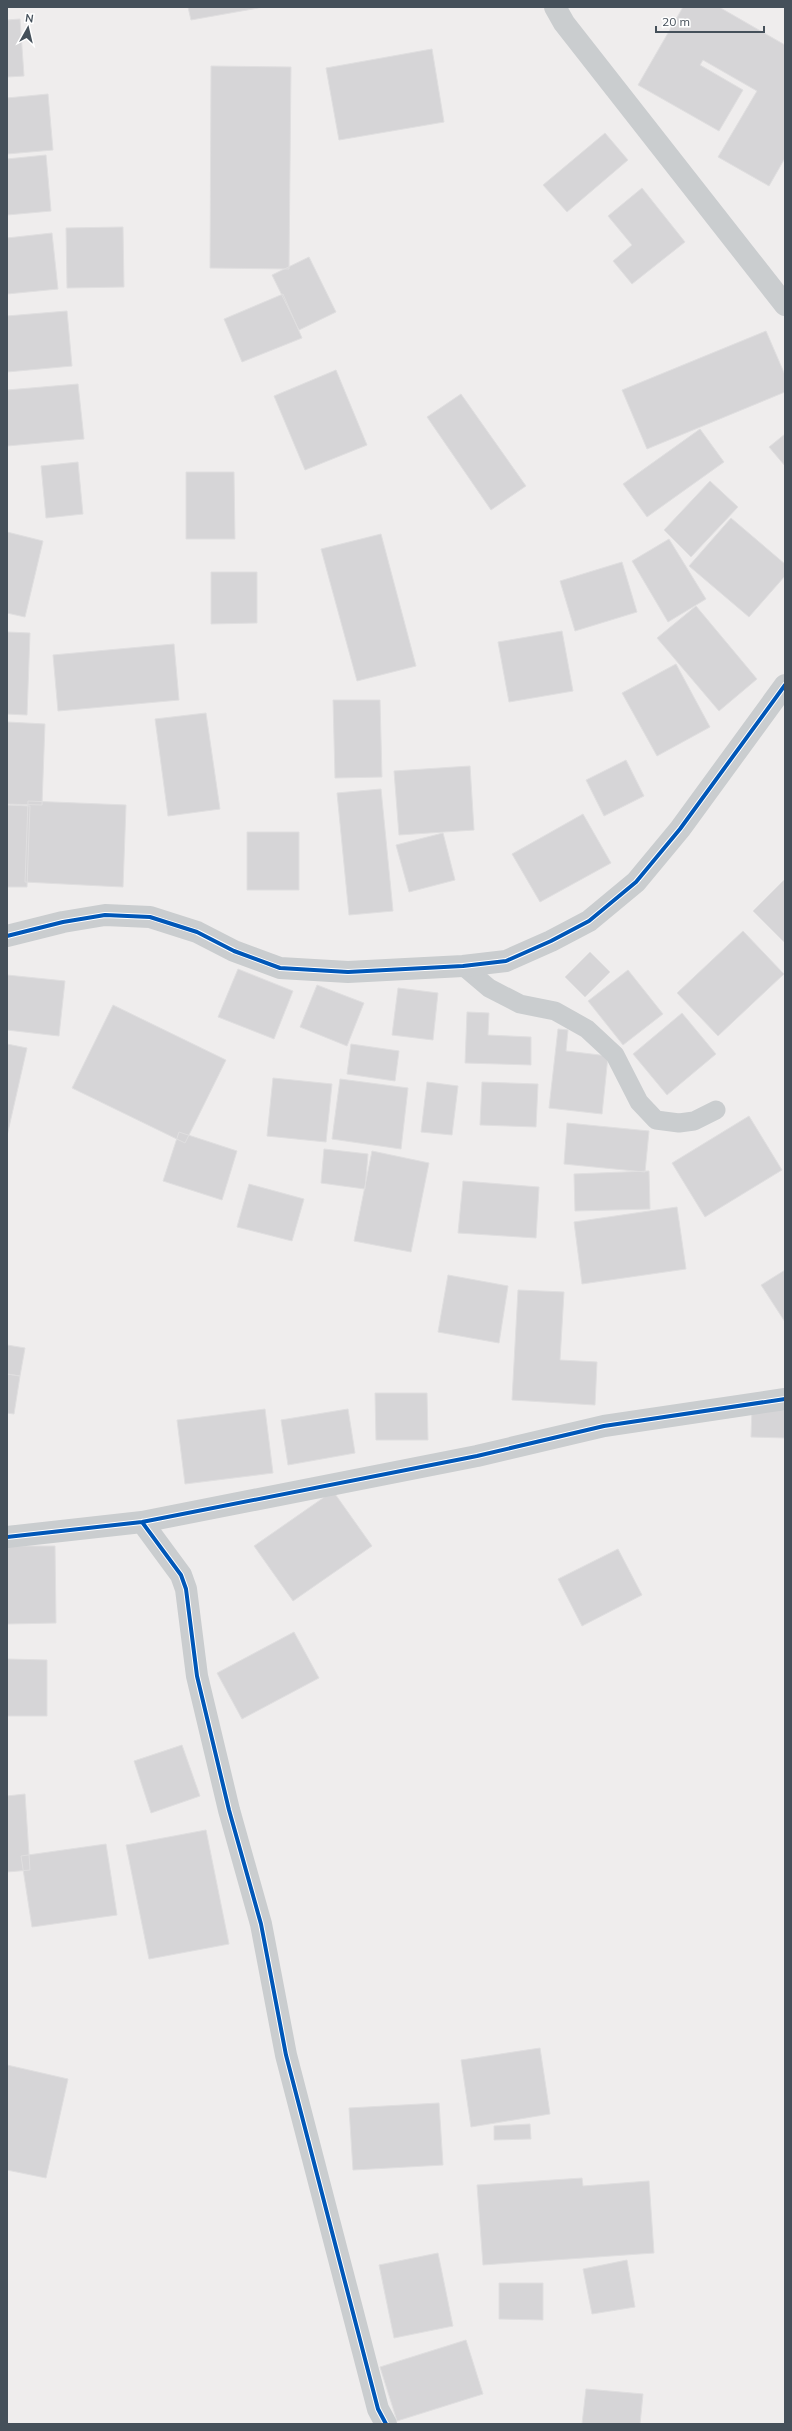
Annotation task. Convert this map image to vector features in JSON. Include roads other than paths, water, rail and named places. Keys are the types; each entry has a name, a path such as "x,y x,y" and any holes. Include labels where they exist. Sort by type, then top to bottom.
{"street":[{"path":"555,7 564,23 785,305"},
{"path":"7,936 63,922 105,915 150,917 198,932 234,951 280,968 348,972 462,966 506,961 551,941 589,921 636,882 680,829 785,685"},
{"path":"7,1537 142,1522 476,1456 604,1426 785,1399"},
{"path":"142,1522 181,1575 186,1589 197,1676 229,1810 261,1924 286,2055 378,2409 386,2424"}],"lane":[{"path":"462,966 489,988 520,1004 555,1011 587,1029 615,1055 639,1102 656,1120 679,1123 694,1121 716,1110"}]}
